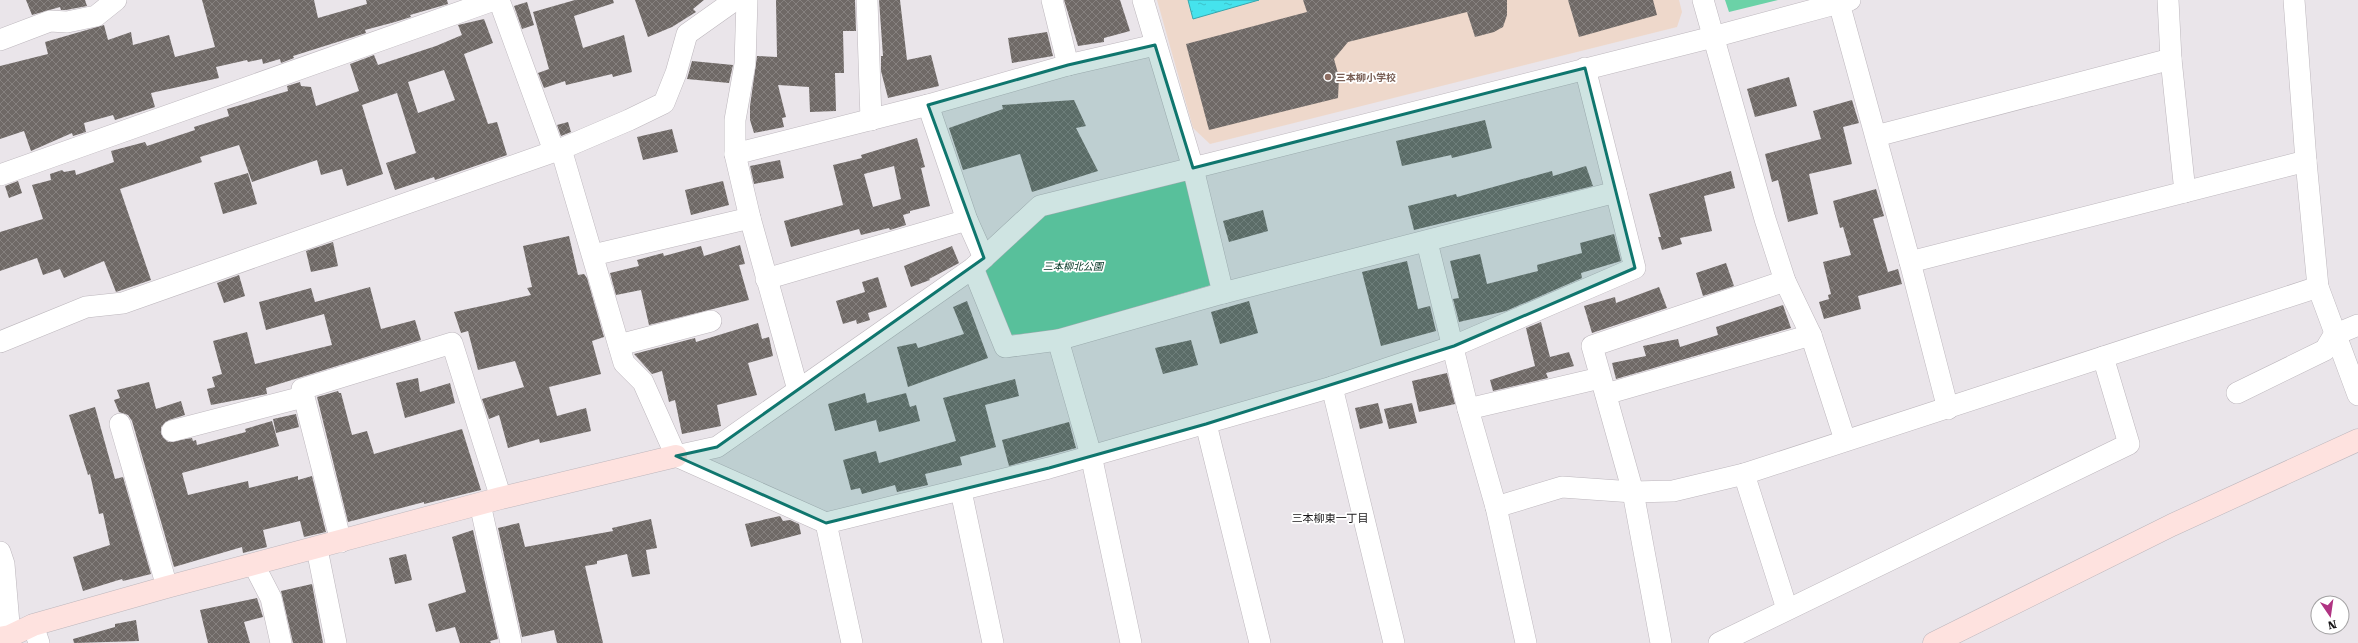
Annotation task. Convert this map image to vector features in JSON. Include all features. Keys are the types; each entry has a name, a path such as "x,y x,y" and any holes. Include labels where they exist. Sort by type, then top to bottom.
{"street":[{"path":"0,40 50,21 67,22 96,16 116,0"},
{"path":"0,175 494,0"},
{"path":"499,0 558,150 593,255 624,363 643,382 676,456 826,523 961,491 1206,424 1332,386 1454,346 1635,268 1585,68"},
{"path":"0,342 86,307 123,303 558,150 629,120 664,103 676,73 686,34 736,0"},
{"path":"747,0 744,64 735,120 735,154 766,279 798,390"},
{"path":"867,0 871,120"},
{"path":"1052,0 1068,65"},
{"path":"1143,0 1155,45 1193,168 1223,293"},
{"path":"1703,0 1764,219 1786,281 1812,335 1845,440"},
{"path":"2168,0 2171,59 2185,192"},
{"path":"2294,0 2306,162 2318,287 2334,335 2358,396"},
{"path":"0,552 4,564 5,637 36,634 167,587 317,549 501,498 717,447 978,263 1040,206 1713,37 1844,2 1876,136 1948,409"},
{"path":"735,154 928,105 1068,65 1155,45"},
{"path":"1876,136 2171,59"},
{"path":"928,105 967,220 978,263 1004,347 1058,340 1223,293 1427,242 1616,192"},
{"path":"1910,262 2306,162"},
{"path":"593,255 750,218"},
{"path":"766,279 967,220"},
{"path":"1427,242 1454,346 1468,409 1496,506 1526,643"},
{"path":"1661,643 1633,492 1592,346 1786,281"},
{"path":"1496,506 1562,487 1633,492 1673,491 1744,474 1845,440 1948,409 2318,287"},
{"path":"619,345 711,321"},
{"path":"2237,393 2325,350 2334,335 2358,325"},
{"path":"1468,409 1603,386 1812,335"},
{"path":"1058,340 1091,455 1131,643"},
{"path":"341,542 302,389 452,343 501,498"},
{"path":"1719,643 2129,444 2103,357"},
{"path":"1332,386 1394,643"},
{"path":"172,431 303,397"},
{"path":"120,424 167,587"},
{"path":"1206,424 1260,643"},
{"path":"1934,643 2172,525 2358,440"},
{"path":"1744,474 1787,609"},
{"path":"961,491 993,643"},
{"path":"480,504 511,643"},
{"path":"826,523 852,643"},
{"path":"317,549 336,643"},
{"path":"254,565 271,598 281,643"}],"highlighted area":[{"path":"1155,45 1193,168 1585,68 1635,268 1454,346 1206,424 1049,468 826,523 676,456 717,447 984,258 928,105 1068,65"}],"shaded area":[{"name":"三本柳小学校","path":"1157,0 1679,0 1682,12 1677,27 1210,144 1193,128"}],"green space":[{"path":"1725,0 1778,0 1729,12"},
{"name":"三本柳北公園","path":"1185,178 1211,285 1054,331 1010,335 982,273 1043,214"}],"water":[{"path":"1188,0 1259,0 1193,19"}],"building":[{"path":"26,0 85,0 87,6 66,10 61,10 60,7 32,15"},
{"path":"202,0 314,0 318,18 367,4 366,0 447,0 448,4 410,15 411,17 365,30 366,33 293,56 294,58 281,63 280,59 263,64 262,59 248,62 247,60 216,67 219,78 151,93 155,107 115,120 113,115 84,123 86,132 73,136 72,133 31,151 24,131 0,139 0,66 48,54 45,42 104,25 108,40 131,32 133,45 169,35 175,57 215,47"},
{"path":"575,0 613,0 614,3 574,16 583,48 624,35 632,72 613,77 612,74 566,85 565,81 544,88 538,73 549,69 533,12"},
{"path":"635,0 704,0 693,9 696,12 672,27 648,37"},
{"path":"776,0 855,0 856,31 843,31 844,73 835,73 836,111 810,112 809,87 778,85 786,117 782,118 784,127 754,133 750,120 750,106 757,56 777,57"},
{"path":"879,0 900,0 907,60 931,55 939,86 888,98 881,71 881,56 883,56"},
{"path":"1064,0 1120,0 1130,31 1104,38 1104,42 1078,46"},
{"path":"1303,0 1507,0 1507,15 1503,27 1494,32 1475,37 1467,12 1348,42 1334,59 1339,77 1338,98 1209,130 1186,44 1307,12"},
{"path":"1568,0 1653,0 1657,15 1579,37"},
{"path":"527,2 534,25 522,29 514,6"},
{"path":"484,19 493,43 464,54 488,124 497,122 507,155 435,180 434,177 395,190 386,163 416,153 397,93 362,105 383,174 347,186 342,169 321,175 317,160 252,182 239,145 200,157 202,162 120,189 151,280 116,292 104,261 64,278 60,269 43,275 37,258 0,271 0,232 43,219 32,185 51,180 50,174 62,170 64,172 75,170 76,175 114,162 111,151 145,142 147,146 195,130 194,127 229,116 227,109 288,91 287,86 300,82 301,86 311,87 316,106 359,91 350,64 374,55 378,65 436,46 462,35 458,25","holes":["444,70 455,100 418,113 408,82"]},
{"path":"1047,32 1053,56 1012,63 1008,38"},
{"path":"692,61 733,65 729,83 687,79"},
{"path":"1789,77 1797,106 1755,117 1747,89"},
{"path":"1074,100 1086,126 1076,128 1098,171 1032,192 1020,154 963,170 949,128 1003,109 1002,105"},
{"path":"1852,100 1859,123 1843,127 1852,164 1809,174 1818,214 1788,222 1778,180 1772,182 1765,154 1821,139 1813,111"},
{"path":"1485,120 1492,148 1452,158 1451,155 1402,166 1396,141"},
{"path":"568,122 571,132 561,136 557,125"},
{"path":"672,129 678,152 643,160 637,137"},
{"path":"917,138 925,167 921,168 930,206 910,211 910,213 903,215 906,225 890,230 889,228 861,235 859,229 791,247 784,221 843,205 833,165 862,158 861,155","holes":["894,166 901,199 873,207 864,174"]},
{"path":"780,160 784,178 754,184 750,166"},
{"path":"1586,166 1593,186 1414,230 1408,206 1456,194 1457,197 1552,171 1553,176"},
{"path":"1731,171 1735,188 1704,196 1712,231 1680,238 1682,244 1662,250 1658,237 1661,237 1649,194"},
{"path":"248,173 257,204 223,214 214,183"},
{"path":"18,181 22,193 9,198 5,186"},
{"path":"723,181 729,205 691,215 685,190"},
{"path":"1876,189 1884,216 1873,219 1888,272 1898,269 1902,284 1858,296 1861,309 1824,319 1819,302 1829,299 1828,295 1831,294 1823,262 1851,255 1843,227 1840,228 1833,201"},
{"path":"1263,210 1268,231 1229,242 1223,221"},
{"path":"1614,234 1621,261 1581,273 1582,278 1506,311 1459,322 1453,299 1459,298 1450,261 1480,254 1487,284 1538,271 1537,265 1582,253 1580,243"},
{"path":"569,236 578,275 584,274 587,278 604,337 592,341 601,374 549,387 557,416 586,408 591,431 540,443 539,439 508,448 499,415 489,419 482,399 524,387 515,361 478,370 468,331 461,333 454,312 531,295 527,288 532,287 523,246"},
{"path":"333,242 338,266 311,272 306,251"},
{"path":"740,245 745,264 739,265 749,300 649,325 641,290 616,295 610,273 639,266 637,260 663,253 664,256 701,246 704,256"},
{"path":"952,246 959,263 929,279 930,280 911,287 904,266"},
{"path":"1407,261 1418,309 1430,306 1436,331 1381,346 1362,272"},
{"path":"1726,263 1734,286 1703,296 1696,273"},
{"path":"239,275 245,296 224,303 217,283"},
{"path":"878,277 887,307 868,313 870,320 857,324 856,320 843,324 836,301 865,292 862,282"},
{"path":"370,287 381,329 415,320 421,340 266,388 267,394 211,405 207,389 215,387 212,377 222,374 213,341 247,332 255,364 332,345 324,314 266,330 259,302 311,288 315,302"},
{"path":"1659,287 1667,308 1592,333 1584,306 1615,297 1616,303"},
{"path":"967,301 988,358 908,387 897,347 916,343 918,348 964,334 953,307"},
{"path":"1249,301 1258,333 1220,344 1211,312"},
{"path":"1783,305 1791,328 1616,379 1612,363 1646,356 1643,346 1678,339 1680,347 1718,335 1716,327"},
{"path":"1541,322 1550,357 1569,352 1574,366 1546,373 1548,378 1493,391 1490,380 1535,366 1526,328"},
{"path":"758,323 762,339 769,337 773,356 748,363 757,395 717,405 721,426 682,434 675,400 669,402 662,371 652,374 634,354 695,338 696,342"},
{"path":"1191,340 1198,365 1163,374 1155,348"},
{"path":"1447,373 1455,404 1419,412 1412,381"},
{"path":"418,378 420,392 450,383 455,403 405,418 396,383"},
{"path":"1015,379 1019,396 985,405 996,447 960,457 962,465 925,474 928,485 897,492 895,485 862,494 860,488 851,490 843,460 876,451 879,463 956,441 943,398"},
{"path":"149,382 156,409 181,401 185,415 169,420 161,427 161,434 168,442 192,438 193,441 196,440 197,445 246,432 245,429 272,421 279,446 182,473 188,495 248,481 249,488 298,476 298,480 312,476 326,532 304,537 300,521 263,530 267,547 243,553 242,547 174,567 132,421 128,415 119,412 114,400 120,398 117,390"},
{"path":"338,391 341,393 352,435 367,431 374,454 462,429 481,490 424,504 424,502 348,522 317,397"},
{"path":"865,393 867,403 906,393 910,407 916,405 920,421 879,432 876,420 835,431 828,404"},
{"path":"1378,403 1383,423 1360,429 1355,408"},
{"path":"1412,403 1417,423 1389,429 1384,409"},
{"path":"95,407 115,479 123,477 151,574 123,581 122,579 83,591 73,557 110,545 103,513 99,514 90,474 88,475 69,415"},
{"path":"296,414 299,427 276,433 273,419"},
{"path":"1069,422 1076,448 1009,466 1002,440"},
{"path":"780,516 783,521 790,520 799,524 801,534 751,547 745,524"},
{"path":"651,519 657,548 646,550 650,574 632,577 627,554 597,561 597,564 585,566 603,643 557,643 554,630 522,637 498,528 519,523 525,547 613,531 612,528"},
{"path":"473,530 498,639 490,641 491,643 460,643 455,627 436,632 428,604 466,592 452,537"},
{"path":"406,554 412,580 395,584 389,558"},
{"path":"312,584 323,643 293,643 281,591"},
{"path":"257,598 263,617 244,622 250,643 208,643 200,610"},
{"path":"136,620 139,641 74,643 73,639 115,627 115,624"}],"place":[{"name":"三本柳小学校","path":"1328,77"}],"district":[{"name":"三本柳東一丁目","path":"1330,518"}]}
